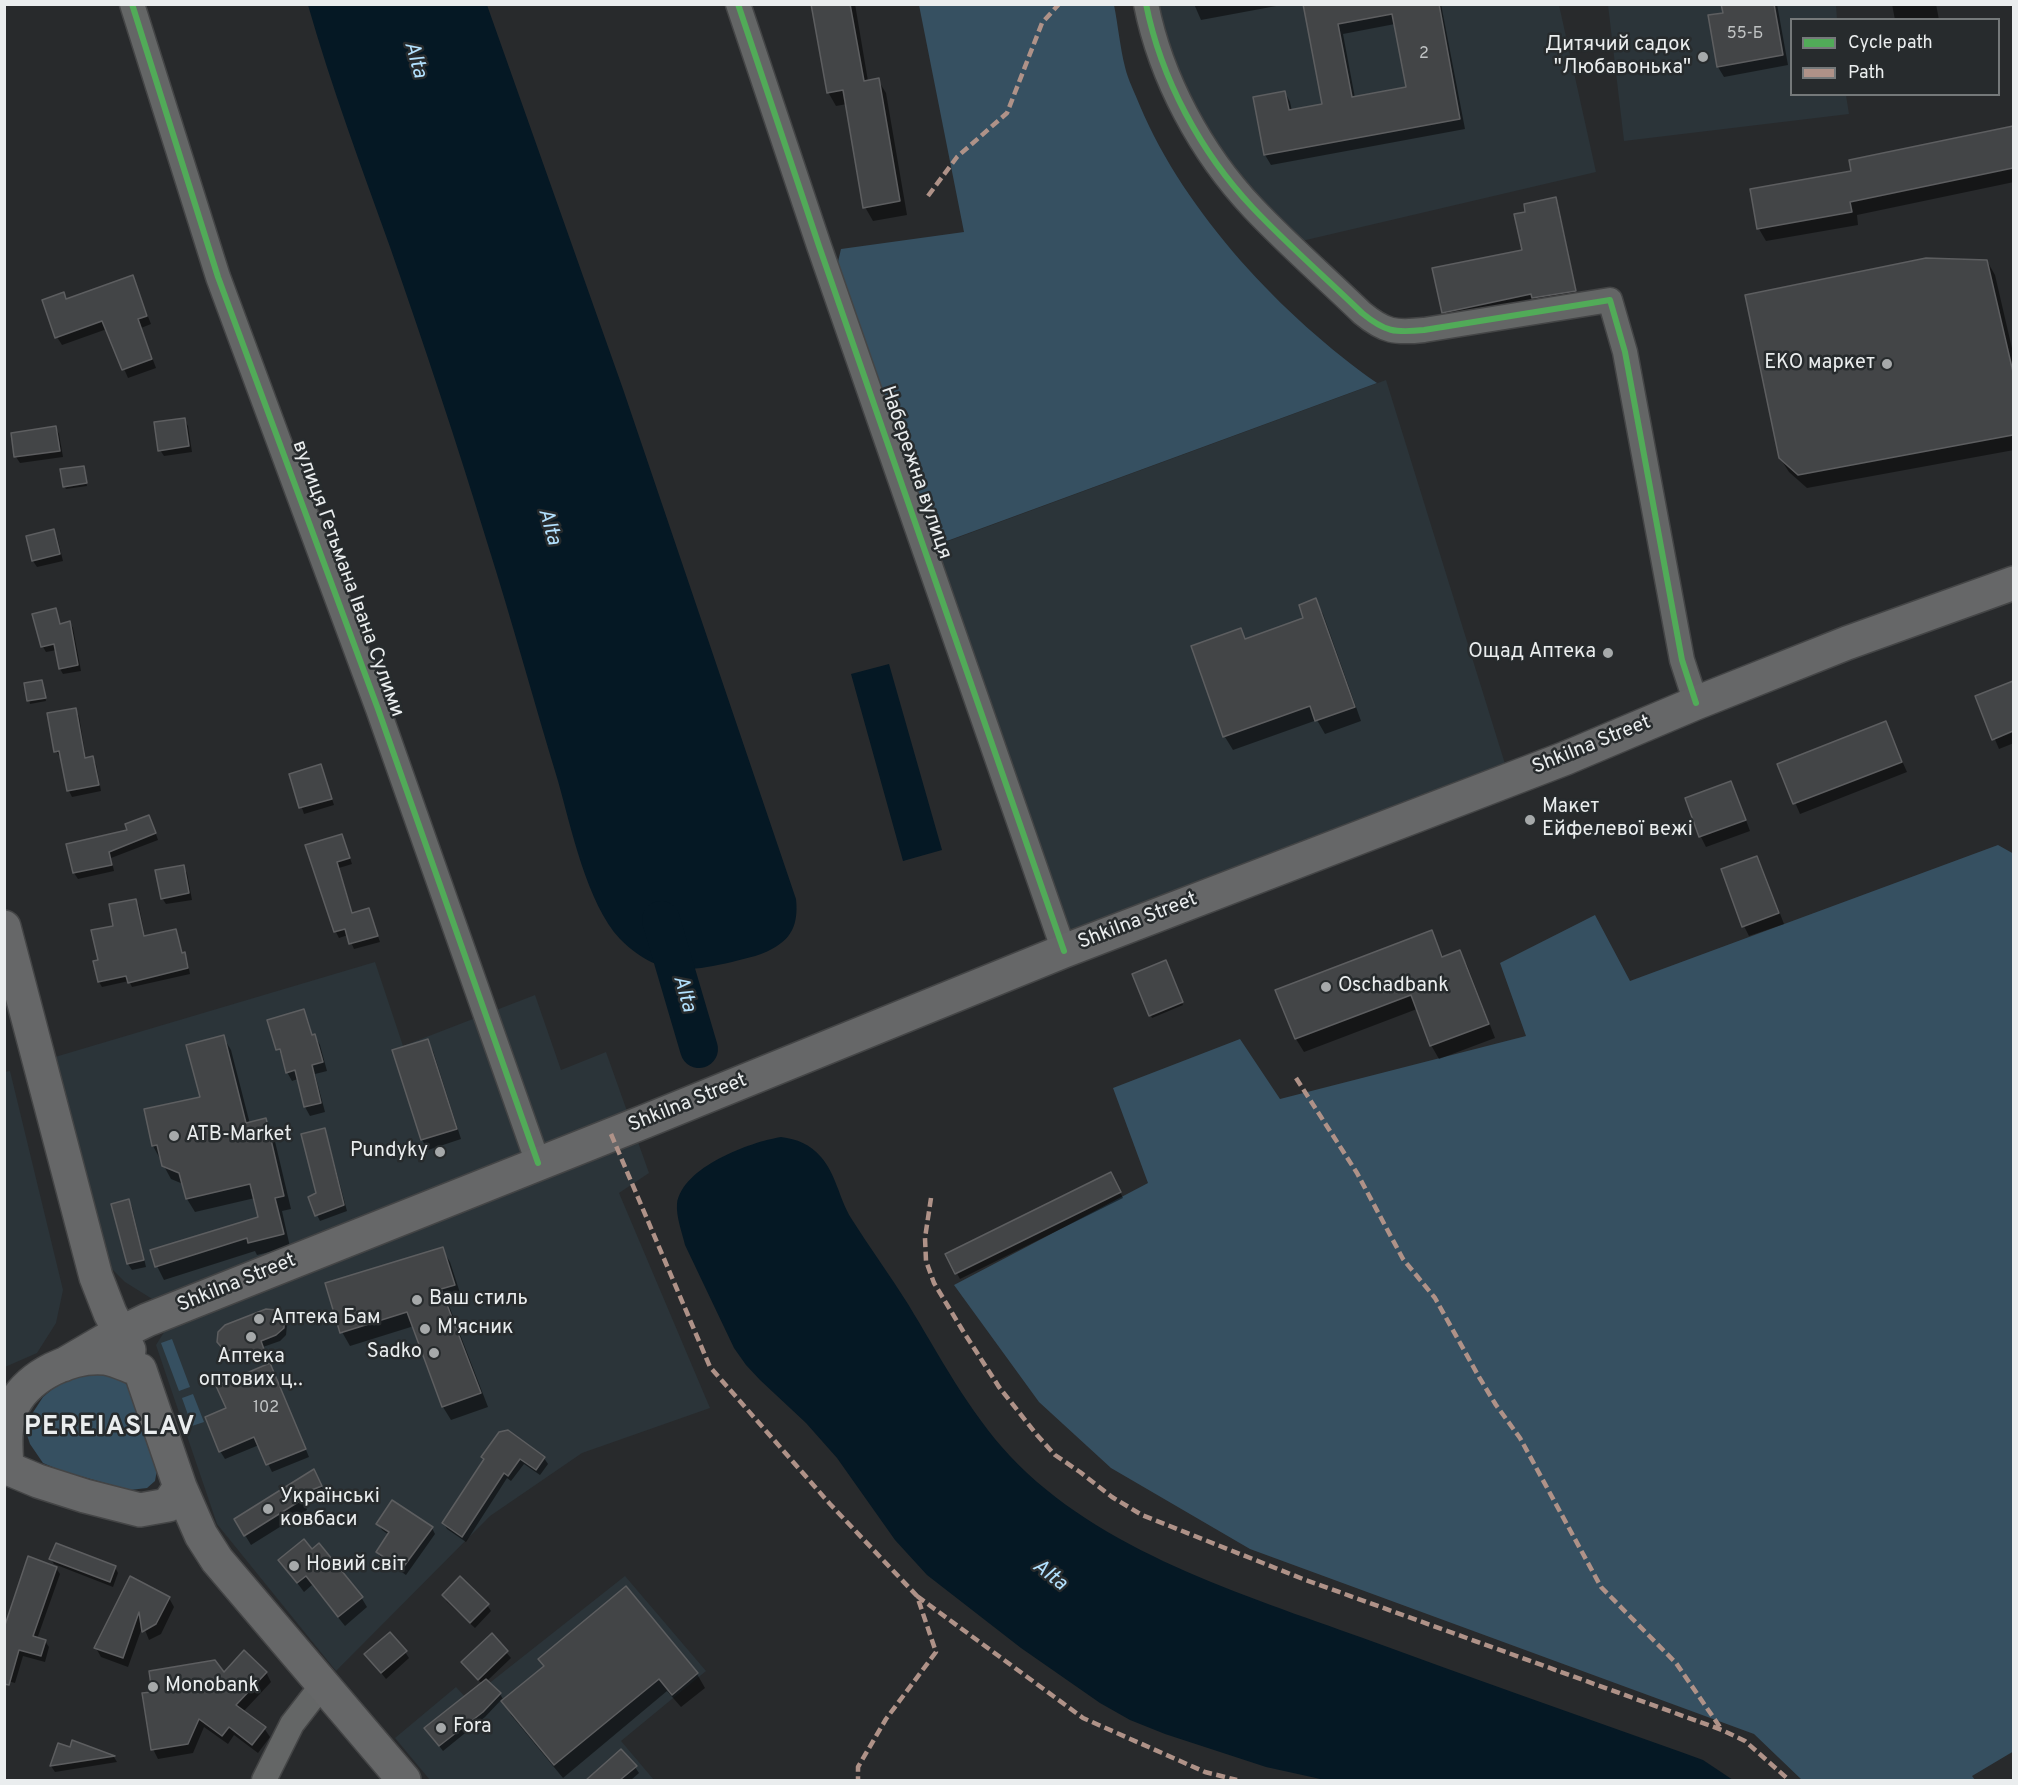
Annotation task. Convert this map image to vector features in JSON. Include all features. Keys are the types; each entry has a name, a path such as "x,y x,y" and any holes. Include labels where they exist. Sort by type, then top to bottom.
{"main road":[{"name":"Shkilna Street","path":"50,1371 119,1333 167,1312 1064,951 1566,758 1847,643 2013,583"},
{"path":"4,927 96,1277 119,1333 140,1370 180,1487 207,1545 237,1586 404,1780"},
{"path":"96,1277 127,1303 145,1309 167,1312 148,1343 140,1370"},
{"path":"96,1277 85,1328 50,1371 14,1405 5,1432 5,1470 76,1493 140,1510 207,1545"},
{"path":"4,1388 88,1359 105,1359 140,1370"},
{"path":"140,1510 168,1504 180,1487"}],"street":[{"name":"вулиця Гетьмана Івана Сулими","path":"132,4 218,277 378,709 538,1163"},
{"name":"Набережна вулиця","path":"738,4 854,347 1064,951"},
{"path":"1146,4 1164,68 1191,121 1227,177 1252,208 1376,324 1388,330 1400,332 1610,300 1625,352 1682,660 1696,703"},
{"path":"264,1780 292,1724 323,1684"}],"shaded area":[{"path":"919,5 1114,5 1126,72 1159,146 1183,185 1240,260 1273,295 1342,357 1377,383 936,545 837,266 841,249 964,232"},
{"path":"1146,5 1559,5 1596,172 1289,244 1200,136"},
{"name":"Дитячий садок \"Любавонька\"","path":"1608,5 1836,5 1837,18 1790,18 1790,96 1846,96 1849,114 1624,141"},
{"path":"1386,380 1510,780 1064,951 924,550"},
{"path":"1998,845 2014,854 2014,1751 1972,1776 1975,1780 1802,1780 1754,1734 1250,1549 1111,1468 1039,1402 954,1285 1148,1183 1113,1088 1240,1039 1280,1099 1526,1036 1500,963 1595,915 1630,981"},
{"path":"375,962 403,1046 535,995 561,1070 606,1052 649,1173 619,1193 710,1408 582,1453 490,1516 336,1671 217,1524 156,1345 171,1321 157,1302 125,1282 109,1266 55,1057"},
{"path":"10,1071 63,1290 56,1323 37,1353 5,1367 4,1072"},
{"path":"172,1339 190,1387 179,1391 161,1343"},
{"path":"85,1372 119,1377 131,1389 158,1465 155,1481 147,1488 130,1490 62,1471 43,1463 30,1444 27,1435 30,1417 43,1397 61,1382"},
{"path":"193,1394 204,1422 192,1426 182,1398"},
{"path":"625,1576 706,1671 621,1741 654,1780 430,1780 395,1738 456,1687 468,1700"}],"water":[{"path":"308,5 487,5 623,389 796,899 796,919 788,937 767,952 700,968 685,969 659,965 633,951 620,939 598,906 575,842 476,505 403,284 336,96"},
{"path":"889,664 942,850 903,861 851,674"},
{"path":"781,1137 808,1145 826,1164 851,1218 901,1293 968,1402 995,1439 1046,1489 1086,1518 1129,1544 1222,1587 1703,1760 1733,1780 1325,1780 1266,1767 1165,1734 1130,1720 1100,1703 1021,1648 927,1575 895,1540 837,1458 806,1423 760,1380 734,1348 685,1245 678,1219 677,1204 682,1191 691,1179 719,1158 752,1144"}],"building":[{"path":"811,4 850,4 864,81 879,78 900,201 863,208 843,90 827,93"},
{"path":"1303,4 1439,4 1460,119 1264,155 1253,97 1285,91 1289,110 1322,104","holes":["1392,14 1406,87 1352,97 1338,24"]},
{"path":"1721,4 1774,4 1783,55 1717,67 1708,15 1723,13"},
{"path":"2013,126 2013,168 1850,202 1852,212 1757,229 1750,189 1851,171 1849,160"},
{"path":"1556,197 1576,291 1532,298 1531,294 1442,313 1432,268 1522,250 1514,214 1525,212 1524,204"},
{"path":"1926,258 1987,260 2013,372 2013,435 1798,475 1779,458 1745,295"},
{"path":"133,275 147,316 138,319 152,359 122,370 102,321 55,338 42,300 64,292 66,299"},
{"path":"185,418 189,446 158,451 154,422"},
{"path":"56,426 60,451 14,457 11,433"},
{"path":"84,466 87,483 63,487 60,469"},
{"path":"54,529 60,554 32,561 26,536"},
{"path":"1316,598 1355,707 1315,721 1310,706 1223,737 1191,646 1241,628 1245,639 1303,618 1299,605"},
{"path":"56,608 60,624 70,621 78,665 59,669 54,644 41,647 32,614"},
{"path":"42,680 46,698 27,701 24,683"},
{"path":"2013,681 2013,731 1992,740 1975,696"},
{"path":"76,708 85,758 93,756 99,785 67,791 59,751 54,752 47,713"},
{"path":"1886,721 1902,762 1793,804 1777,764"},
{"path":"321,764 332,799 299,808 289,774"},
{"path":"1731,781 1746,820 1699,837 1685,798"},
{"path":"149,815 156,833 109,852 112,865 73,873 66,844 127,830 125,824"},
{"path":"342,834 350,858 337,862 352,913 369,908 378,936 349,944 345,929 334,932 305,845"},
{"path":"1757,856 1779,913 1742,927 1721,869"},
{"path":"184,865 189,893 161,899 155,870"},
{"path":"136,899 144,936 176,929 182,953 185,952 188,968 128,983 126,976 98,982 93,961 98,960 91,930 113,926 109,904"},
{"path":"1432,930 1442,957 1460,950 1489,1024 1430,1046 1411,995 1295,1039 1275,990"},
{"path":"1166,960 1183,1002 1149,1016 1132,974"},
{"path":"304,1009 312,1035 315,1034 323,1062 312,1065 321,1103 304,1107 295,1070 286,1073 280,1049 276,1050 267,1020"},
{"path":"224,1035 246,1123 266,1118 284,1196 275,1198 284,1234 248,1243 247,1238 155,1267 150,1250 258,1217 250,1184 186,1199 179,1173 162,1166 157,1145 152,1146 144,1109 200,1097 186,1045"},
{"path":"428,1039 457,1129 421,1140 392,1050"},
{"path":"325,1128 344,1205 315,1216 308,1197 316,1193 301,1134"},
{"path":"1111,1172 1121,1192 955,1274 945,1254"},
{"path":"129,1199 144,1260 127,1264 111,1204"},
{"path":"443,1247 455,1285 441,1289 481,1393 442,1407 407,1312 340,1333 325,1283"},
{"path":"266,1309 276,1310 284,1317 284,1328 276,1335 261,1341 265,1352 224,1350 217,1342 218,1332 225,1325"},
{"path":"270,1363 306,1449 266,1465 254,1437 219,1452 205,1417 226,1408 216,1386"},
{"path":"508,1430 545,1457 536,1470 520,1459 508,1476 504,1473 462,1537 442,1523 484,1459 481,1457 499,1432"},
{"name":"Українські ковбаси","path":"314,1469 322,1486 301,1494 303,1499 244,1536 234,1519"},
{"path":"392,1500 433,1527 402,1569 376,1552 389,1532 376,1524"},
{"path":"304,1539 312,1549 319,1543 363,1597 338,1617 306,1576 297,1583 278,1560"},
{"path":"56,1543 116,1566 110,1582 49,1559"},
{"path":"28,1556 57,1567 33,1636 46,1640 41,1656 19,1650 9,1685 4,1684 4,1628"},
{"path":"130,1576 170,1597 156,1624 142,1632 139,1612 123,1658 94,1648"},
{"path":"460,1576 489,1604 470,1623 442,1595"},
{"path":"626,1586 698,1673 672,1695 659,1679 554,1765 501,1701 544,1666 538,1659"},
{"path":"390,1632 407,1651 381,1673 364,1654"},
{"path":"492,1633 508,1651 478,1680 461,1662"},
{"path":"244,1650 267,1672 236,1705 266,1727 252,1745 229,1727 222,1736 199,1719 188,1744 151,1750 142,1693 152,1692 149,1671 215,1660 224,1672"},
{"path":"486,1679 501,1693 483,1712 439,1746 424,1728"},
{"path":"72,1740 115,1756 50,1766 58,1743 70,1747"},
{"path":"621,1749 637,1766 620,1780 586,1780"}],"waterway":[{"name":"Alta","path":"661,920 699,1049"}],"marked path":[{"path":"928,196 957,157 1007,113 1042,23 1059,4"},
{"path":"1296,1078 1357,1173 1403,1259 1435,1298 1479,1377 1520,1438 1601,1587 1676,1663 1722,1730"},
{"path":"611,1134 710,1367 830,1504 917,1596 936,1652 886,1719 858,1767 858,1780"},
{"path":"931,1198 925,1238 926,1261 934,1283 963,1331 999,1387 1037,1435 1055,1455 1112,1497 1142,1515 1303,1579 1722,1730 1745,1741 1789,1780"},
{"path":"917,1596 1083,1718 1205,1772 1237,1780"}],"cycle path":[{"path":"132,4 218,277 378,709 538,1163"},
{"path":"738,4 819,246 1064,951"},
{"path":"1146,4 1162,60 1173,87 1200,139 1216,163 1266,222 1362,313 1377,324 1398,331 1424,330 1610,300 1625,352 1682,660 1696,703"}],"place":[{"name":"Дитячий садок \"Любавонька\"","path":"1703,57"},
{"name":"ЕКО маркет","path":"1887,364"},
{"name":"Ощад Аптека","path":"1608,653"},
{"name":"Макет Ейфелевої вежі","path":"1530,820"},
{"name":"Oschadbank","path":"1326,987"},
{"name":"ATB-Market","path":"174,1136"},
{"name":"Pundyky","path":"440,1152"},
{"name":"Ваш стиль","path":"417,1300"},
{"name":"Аптека Бам","path":"259,1319"},
{"name":"М'ясник","path":"425,1329"},
{"name":"Аптека оптових ц‥","path":"251,1337"},
{"name":"Sadko","path":"434,1353"},
{"name":"Українські ковбаси","path":"268,1509"},
{"name":"Новий світ","path":"294,1566"},
{"name":"Monobank","path":"153,1687"},
{"name":"Fora","path":"441,1728"}],"district":[{"name":"PEREIASLAV","path":"110,1429"}]}
